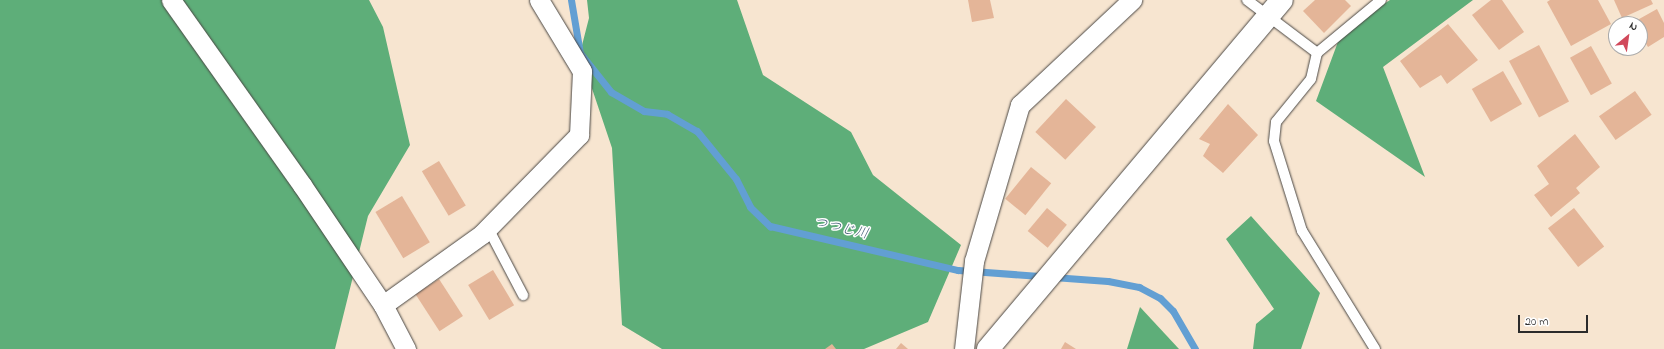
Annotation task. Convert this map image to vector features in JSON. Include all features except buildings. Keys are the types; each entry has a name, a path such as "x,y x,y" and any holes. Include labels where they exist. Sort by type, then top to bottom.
{"street":[{"path":"171,0 383,305 406,349"},
{"path":"383,305 488,228 580,135 582,71 539,0"},
{"path":"964,349 974,261 1020,105 1132,0"},
{"path":"988,349 1282,0"}],"lane":[{"path":"1247,0 1267,17 1317,53"},
{"path":"1375,349 1302,231 1274,141 1276,122 1311,79 1317,53 1381,0"},
{"path":"488,228 523,295"}],"green space":[{"path":"0,0 369,0 383,27 410,145 368,216 335,349 0,349"},
{"path":"587,0 737,0 763,75 851,132 873,175 961,245 928,322 864,349 662,349 622,325 612,148 580,53 589,18"},
{"path":"1390,0 1473,0 1383,67 1425,177 1316,101 1342,31"},
{"path":"1251,216 1320,293 1301,349 1253,349 1256,324 1274,309 1226,239"},
{"path":"1140,307 1179,349 1127,349"}],"waterway":[{"name":"つつじ川","path":"571,0 580,53 611,92 644,111 667,114 697,131 736,179 750,207 770,226 958,270 1108,281 1139,287 1160,298 1173,311 1195,349"}]}
